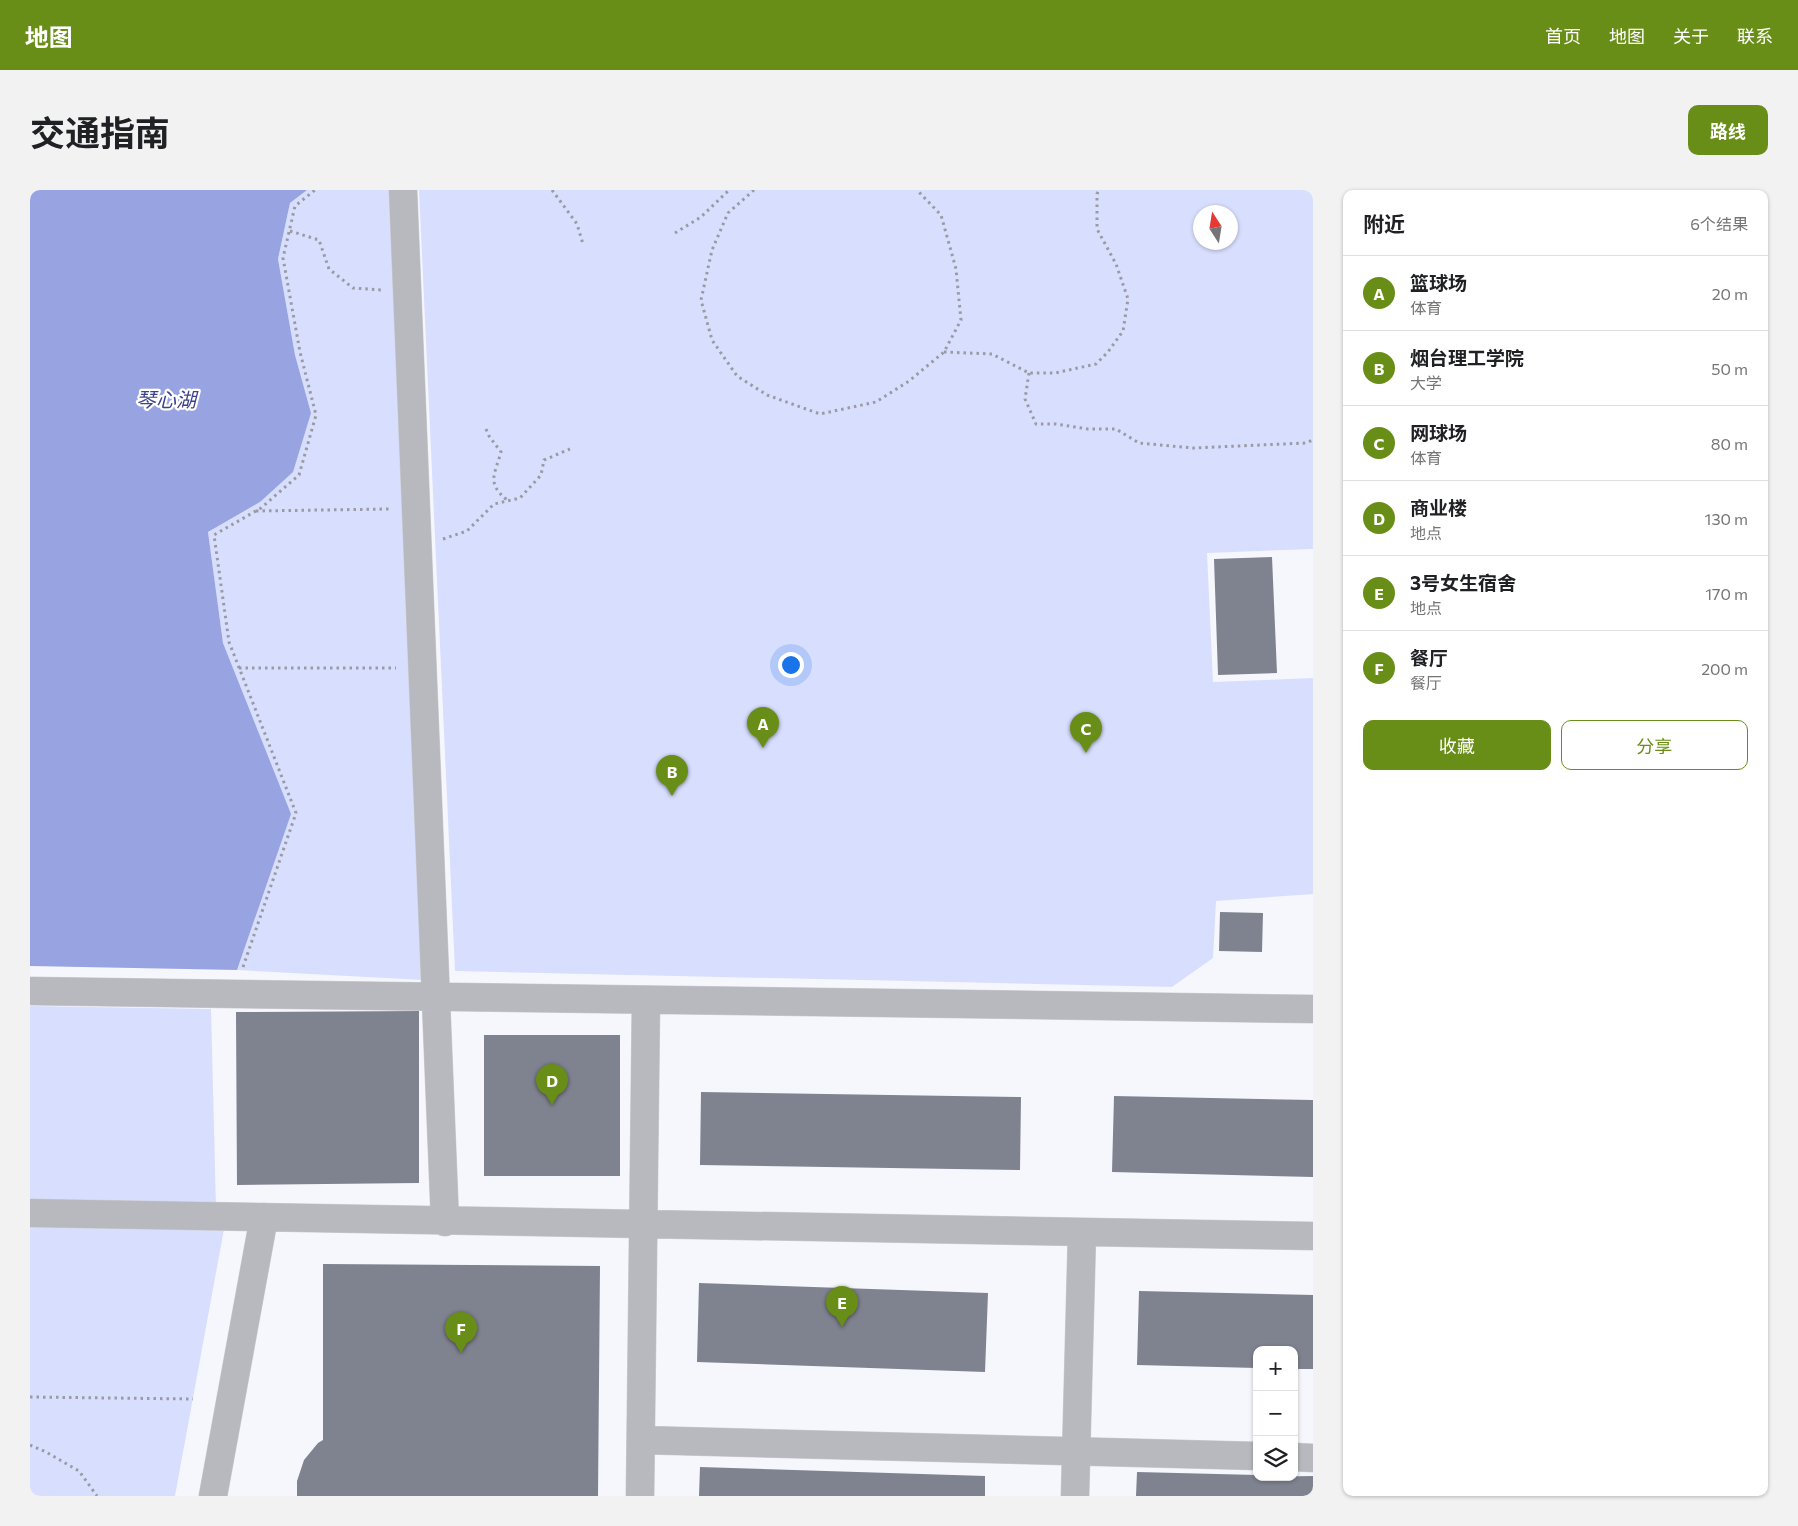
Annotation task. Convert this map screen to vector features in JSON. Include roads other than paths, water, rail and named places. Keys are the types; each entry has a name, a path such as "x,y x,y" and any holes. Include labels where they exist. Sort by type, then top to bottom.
{"street":[{"path":"403,190 446,1222"},
{"path":"30,991 1313,1009"},
{"path":"640,1496 646,1000"},
{"path":"30,1213 446,1222 1313,1236"},
{"path":"213,1496 264,1217"},
{"path":"1075,1496 1082,1232"},
{"path":"641,1440 1253,1456"},
{"path":"1298,1457 1313,1458"}],"water":[{"name":"琴心湖","path":"30,190 307,190 290,203 278,259 295,355 311,413 293,472 260,502 208,532 223,643 291,814 237,970 30,966"}],"place":[{"name":"篮球场","path":"763,748"},
{"name":"网球场","path":"1086,753"},
{"name":"烟台理工学院","path":"672,796"},
{"name":"商业楼","path":"552,1105"},
{"name":"3号女生宿舍","path":"842,1327"},
{"name":"餐厅","path":"461,1353"}]}
